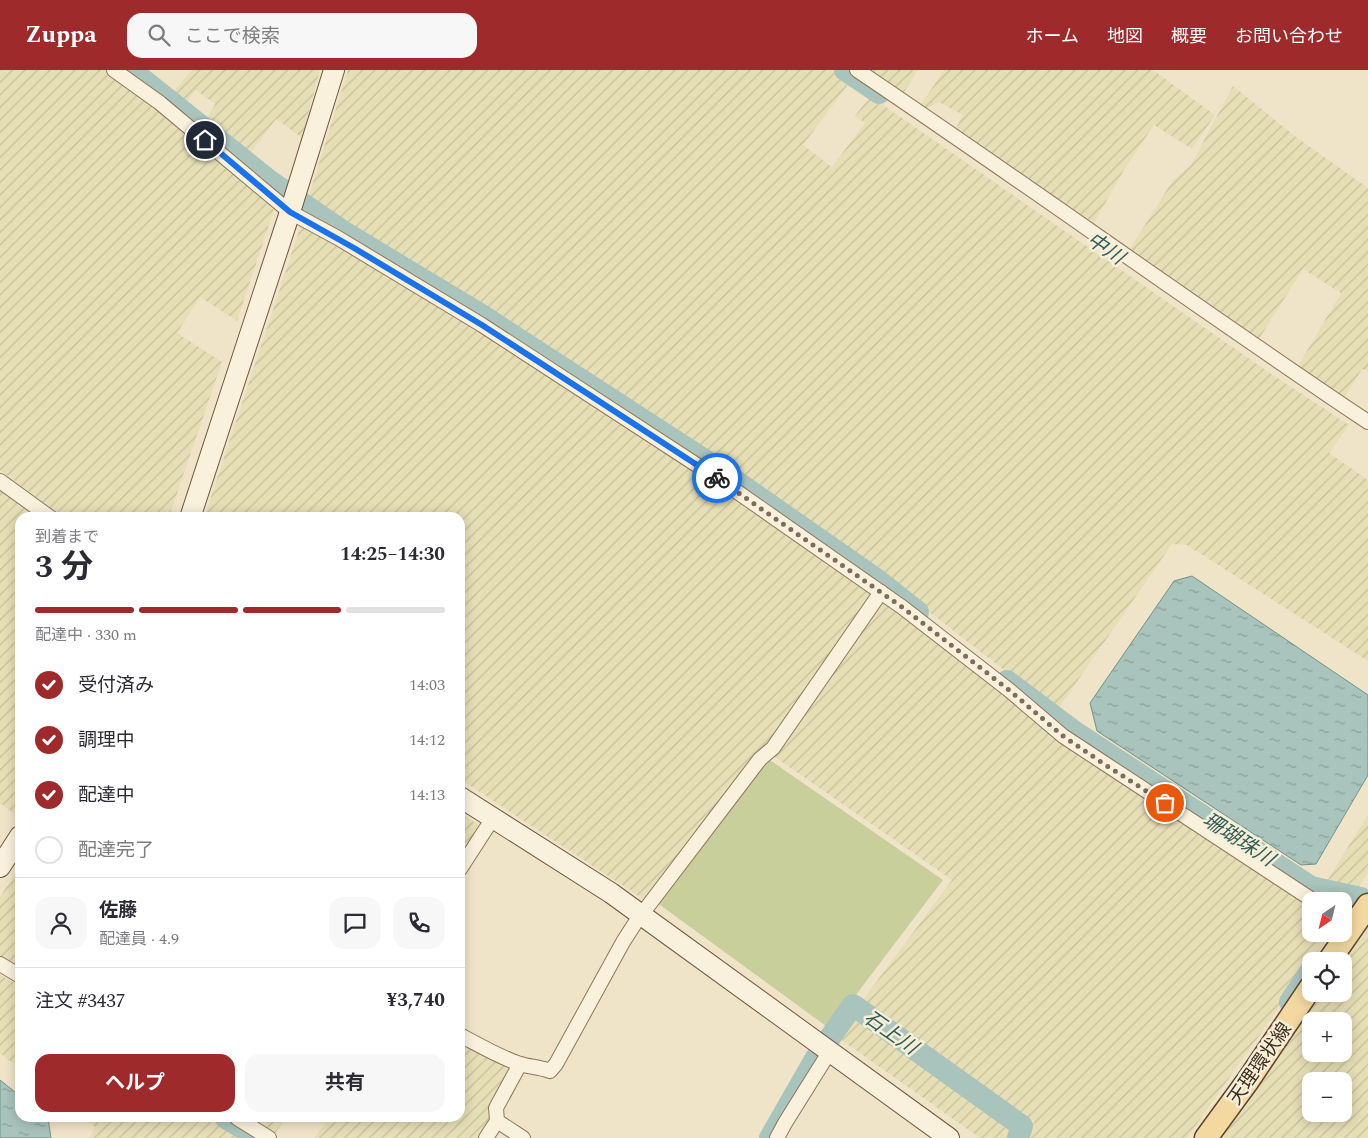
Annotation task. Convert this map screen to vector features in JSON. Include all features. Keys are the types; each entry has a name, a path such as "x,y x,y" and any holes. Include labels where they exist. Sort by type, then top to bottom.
{"main road":[{"path":"1352,919 1368,905"},
{"name":"天理環状線","path":"1206,1138 1247,1082 1302,1000"}],"street":[{"path":"114,70 160,103 290,212 346,243 482,325 726,484 882,592 1002,684 1063,736 1302,893"},
{"path":"192,512 290,212 334,70"},
{"path":"857,70 926,116 1275,360 1368,422"},
{"path":"0,480 43,512"},
{"path":"465,1038 520,1064 550,1071 556,1064 622,942 641,914 760,759 774,748 882,592"},
{"path":"465,800 611,893 949,1138"},
{"path":"465,861 493,818"},
{"path":"0,867 15,844"},
{"path":"0,964 15,973"},
{"path":"778,1138 785,1123 830,1051"},
{"path":"486,1138 498,1121 496,1108 520,1064"},
{"path":"498,1121 523,1138"},
{"path":"243,1122 269,1138"}],"shaded area":[{"path":"0,70 109,70 158,106 274,210 237,321 200,297 177,333 222,362 171,512 56,512 0,470"},
{"path":"192,70 320,70 302,138 276,119 249,155 235,145 208,117 215,104 196,90 187,101 174,91"},
{"path":"348,70 831,70 850,82 803,145 832,167 865,123 855,116 870,96 1267,371 1349,425 1329,453 1368,480 1368,661 1187,545 1172,544 1056,712 910,597 725,465 494,312 306,205"},
{"path":"864,70 918,70 902,95"},
{"path":"944,70 1153,70 1215,115 1192,149 1154,125 1124,170 1094,223 955,130 963,115 939,102 925,109 920,106"},
{"path":"1233,86 1296,137 1368,188 1368,371 1362,369 1344,398 1298,366 1341,293 1303,269 1257,342 1128,252 1173,180 1191,165"},
{"path":"302,222 481,327 876,593 770,747 645,900 465,782 465,512 206,512"},
{"path":"0,486 36,512 15,512 15,814 0,803"},
{"path":"881,599 1146,796 1302,902 1302,942 1325,942 1318,952 1302,952 1302,975 1187,1138 1029,1138 1034,1121 859,1005 952,880 772,755"},
{"path":"1368,815 1368,873 1358,887 1351,890 1325,884"},
{"path":"465,816 483,828 465,855"},
{"path":"15,874 15,970 0,960 0,897"},
{"path":"1359,926 1368,927 1368,1138 1214,1138 1307,1002 1352,1002 1352,952 1340,952 1348,942 1352,942 1352,936"},
{"path":"0,975 15,983 15,1065 0,1053"},
{"path":"854,1012 1015,1127 1012,1138 980,1138 836,1036"},
{"path":"465,1041 515,1066 494,1120 481,1138 314,1138 326,1122 465,1122"},
{"path":"88,1122 226,1122 252,1138 89,1138 95,1127"},
{"path":"246,1122 283,1122 272,1138"}],"green space":[{"path":"767,758 943,880 830,1029 656,902"}],"water":[{"path":"1192,576 1368,695 1368,775 1316,864 1301,865 1097,731 1090,703 1174,581"},
{"path":"0,1080 15,1092 15,1122 49,1122 51,1138 0,1138"}],"waterway":[{"name":"珊瑚珠川","path":"131,70 270,181 344,232 483,316 720,470 879,581 918,612"},
{"name":"中川","path":"845,70 879,93"},
{"name":"珊瑚珠川","path":"1007,681 1075,732 1311,887 1361,898"},
{"name":"石上川","path":"1290,1002 1302,984"},
{"name":"石上川","path":"770,1138 817,1056 853,1005 1022,1126 1018,1138"},
{"name":"石上川","path":"233,1122 257,1137"}],"way so far":[{"path":"717,478 902,607 1009,690 1063,736 1165,803"}],"route":[{"path":"205,140 290,212 482,325 717,478"}]}
